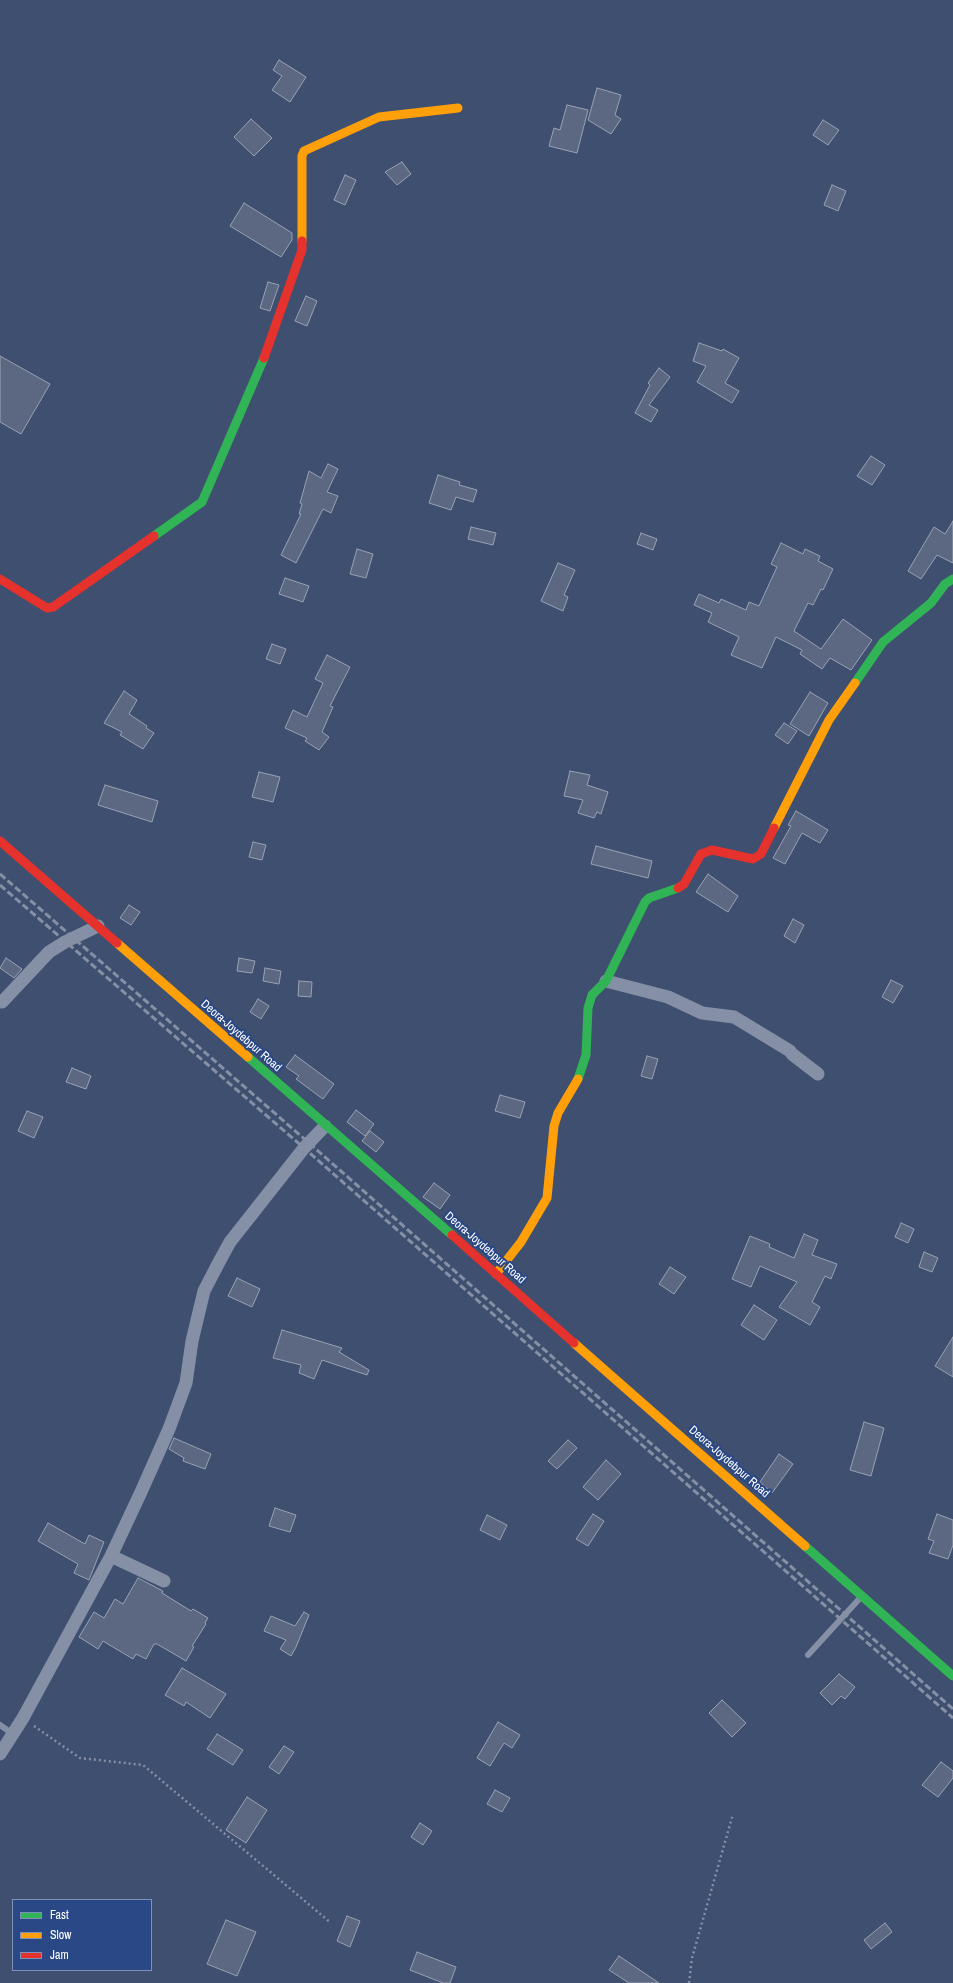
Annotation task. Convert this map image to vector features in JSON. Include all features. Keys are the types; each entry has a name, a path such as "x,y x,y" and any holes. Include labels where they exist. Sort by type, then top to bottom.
{"street":[{"path":"0,579 47,608 52,607 202,502 260,371 302,250 302,156 304,151 379,117 458,108"},
{"path":"496,1274 521,1242 547,1198 555,1120 582,1070 586,1055 588,1008 592,995 606,981 645,902 649,898 679,888 684,884 701,854 712,850 753,859 761,854 830,720 886,638 931,603 945,584 953,579"},
{"name":"Deora-Joydebpur Road","path":"0,841 953,1676"},
{"path":"2,1002 49,952 65,942 98,926"},
{"path":"606,981 668,997 702,1013 734,1017 790,1051 818,1074"},
{"path":"0,1754 23,1718 111,1556 168,1430 186,1383 192,1341 204,1291 230,1242 304,1148 325,1126"},
{"path":"111,1556 164,1582"}],"lane":[{"path":"808,1655 862,1596"},
{"path":"0,1725 13,1734"}],"path":[{"path":"23,1718 80,1758 143,1765 331,1924"},
{"path":"689,1983 692,1958 733,1814"}],"building":[{"path":"279,60 306,77 290,102 272,90 282,76 273,70"},
{"path":"597,88 621,95 615,115 621,119 611,134 588,120"},
{"path":"567,105 588,110 577,153 549,146 554,128 560,130"},
{"path":"251,119 272,138 254,156 234,137"},
{"path":"823,120 839,130 828,145 813,135"},
{"path":"402,162 411,174 397,185 385,172"},
{"path":"345,175 356,180 345,205 334,200"},
{"path":"832,185 846,191 838,211 824,205"},
{"path":"244,203 292,233 292,240 281,257 230,226"},
{"path":"268,282 279,285 270,311 260,308"},
{"path":"306,296 317,301 307,326 295,321"},
{"path":"699,343 722,351 723,349 739,358 725,383 739,391 732,403 697,382 706,366 693,361"},
{"path":"0,356 50,384 21,434 0,422"},
{"path":"659,368 670,377 649,405 658,410 651,422 635,413 650,385 648,383"},
{"path":"871,456 885,465 872,485 857,476"},
{"path":"328,464 338,469 327,492 338,496 331,513 323,509 296,563 281,555 301,514 299,514 302,504 300,503 309,471 321,478"},
{"path":"438,475 460,482 459,485 477,490 473,502 456,497 451,510 429,503"},
{"path":"953,521 953,563 937,555 921,579 908,571 934,527 945,534"},
{"path":"471,527 496,533 493,545 468,539"},
{"path":"641,533 657,539 653,550 637,544"},
{"path":"781,543 803,554 805,549 820,556 818,561 833,569 823,590 821,589 813,605 808,603 794,631 821,649 843,619 872,640 851,670 830,658 822,669 800,654 802,650 776,637 762,668 731,655 739,637 708,622 712,613 694,605 699,594 719,603 721,599 746,610 749,602 759,606 777,567 771,564"},
{"path":"357,549 373,554 366,578 350,574"},
{"path":"558,563 575,570 564,595 568,597 563,611 541,601"},
{"path":"285,578 309,586 303,602 279,594"},
{"path":"272,644 286,649 280,664 266,659"},
{"path":"327,655 350,667 330,706 333,707 322,732 329,737 319,750 305,741 307,738 285,728 293,710 307,717 323,683 315,679"},
{"path":"124,691 137,700 129,714 147,726 146,728 154,733 143,749 120,735 122,732 104,723"},
{"path":"810,692 828,703 809,736 790,724"},
{"path":"784,723 797,731 788,744 775,735"},
{"path":"570,771 590,775 587,785 608,792 601,814 597,812 594,818 578,813 583,800 564,796"},
{"path":"259,772 280,777 273,802 252,797"},
{"path":"105,785 158,801 152,822 98,805"},
{"path":"796,811 828,830 820,843 802,833 785,864 773,858 791,826 788,825"},
{"path":"253,842 266,845 262,860 249,857"},
{"path":"596,846 652,861 648,878 591,864"},
{"path":"708,874 738,896 728,912 696,892"},
{"path":"129,905 140,912 131,925 120,918"},
{"path":"793,919 804,925 795,943 784,936"},
{"path":"6,958 22,969 14,978 0,968"},
{"path":"239,958 255,961 252,973 237,971"},
{"path":"265,968 281,971 279,984 263,981"},
{"path":"891,980 903,986 893,1003 882,997"},
{"path":"299,981 312,982 311,997 298,996"},
{"path":"258,999 269,1006 261,1019 250,1012"},
{"path":"295,1055 334,1084 323,1099 296,1079 299,1076 286,1067"},
{"path":"647,1056 658,1059 652,1079 641,1076"},
{"path":"72,1068 91,1076 86,1089 66,1082"},
{"path":"500,1095 525,1102 520,1118 495,1111"},
{"path":"356,1110 374,1124 365,1136 347,1122"},
{"path":"27,1111 43,1117 34,1138 18,1131"},
{"path":"370,1131 384,1142 376,1152 362,1141"},
{"path":"434,1183 450,1195 440,1209 423,1197"},
{"path":"901,1223 914,1229 908,1243 895,1237"},
{"path":"804,1234 818,1240 812,1255 837,1264 831,1279 825,1276 812,1302 820,1307 810,1325 779,1307 797,1282 760,1266 751,1287 732,1279 750,1236 770,1244 769,1247 794,1258"},
{"path":"924,1252 938,1258 932,1272 919,1267"},
{"path":"670,1267 686,1277 674,1294 659,1284"},
{"path":"237,1278 260,1289 252,1307 228,1296"},
{"path":"754,1305 777,1320 764,1340 741,1325"},
{"path":"282,1330 342,1348 339,1352 369,1370 367,1375 322,1360 314,1379 299,1373 301,1365 273,1358"},
{"path":"953,1337 953,1377 935,1366"},
{"path":"864,1422 884,1428 871,1476 850,1470"},
{"path":"174,1438 211,1454 205,1469 183,1461 184,1458 169,1449"},
{"path":"568,1440 577,1448 557,1469 548,1461"},
{"path":"779,1454 793,1464 772,1493 760,1482"},
{"path":"606,1460 621,1474 598,1500 583,1487"},
{"path":"275,1508 296,1515 290,1532 269,1526"},
{"path":"593,1514 604,1521 588,1546 576,1539"},
{"path":"937,1514 953,1520 953,1545 948,1559 929,1553 934,1541 928,1539"},
{"path":"487,1515 507,1525 500,1540 480,1530"},
{"path":"48,1523 85,1544 89,1535 104,1542 89,1580 74,1573 78,1564 38,1541"},
{"path":"138,1578 163,1591 162,1593 191,1611 193,1609 208,1618 205,1623 206,1624 192,1646 194,1647 186,1661 157,1644 154,1644 146,1659 136,1654 133,1659 103,1641 98,1649 79,1637 94,1612 104,1618 115,1599 123,1604"},
{"path":"304,1612 309,1615 291,1656 280,1649 286,1640 264,1631 271,1616 295,1626"},
{"path":"182,1668 226,1694 210,1718 186,1702 184,1706 165,1695"},
{"path":"839,1674 855,1687 845,1699 841,1696 832,1705 820,1693"},
{"path":"722,1700 746,1723 732,1737 709,1713"},
{"path":"498,1722 520,1735 512,1748 504,1743 490,1766 477,1758"},
{"path":"217,1734 243,1750 233,1765 207,1749"},
{"path":"284,1746 294,1752 279,1774 269,1767"},
{"path":"941,1762 953,1771 953,1778 938,1797 922,1785"},
{"path":"495,1790 510,1798 502,1812 487,1804"},
{"path":"247,1797 267,1810 246,1843 226,1830"},
{"path":"420,1823 432,1831 423,1845 411,1837"},
{"path":"347,1916 360,1921 350,1947 337,1941"},
{"path":"226,1920 256,1932 237,1976 207,1964"},
{"path":"885,1923 892,1932 871,1949 864,1940"},
{"path":"417,1952 456,1967 450,1983 443,1983 410,1970"},
{"path":"619,1956 659,1983 629,1983 609,1970"}],"railway":[{"path":"0,874 309,1143 953,1709"},
{"path":"0,885 304,1148 953,1718"}],"traffic: fast":[{"path":"154,536 202,502 264,358"},
{"path":"855,683 883,642 931,603 945,584 953,579"},
{"path":"578,1079 586,1055 588,1008 592,995 606,981 645,902 649,898 678,888"},
{"path":"248,1057 452,1235"},
{"path":"805,1546 953,1676"}],"traffic: slow":[{"path":"302,241 302,156 304,151 379,117 458,108"},
{"path":"774,828 829,720 855,683"},
{"path":"117,943 248,1057"},
{"path":"496,1274 521,1242 547,1198 554,1126 558,1113 578,1079"},
{"path":"574,1343 805,1546"}],"traffic: jam":[{"path":"264,358 302,250 302,241"},
{"path":"0,579 47,608 53,607 154,536"},
{"path":"678,888 684,884 701,854 712,850 753,859 761,854 774,828"},
{"path":"0,841 117,943"},
{"path":"452,1235 574,1343"}]}
